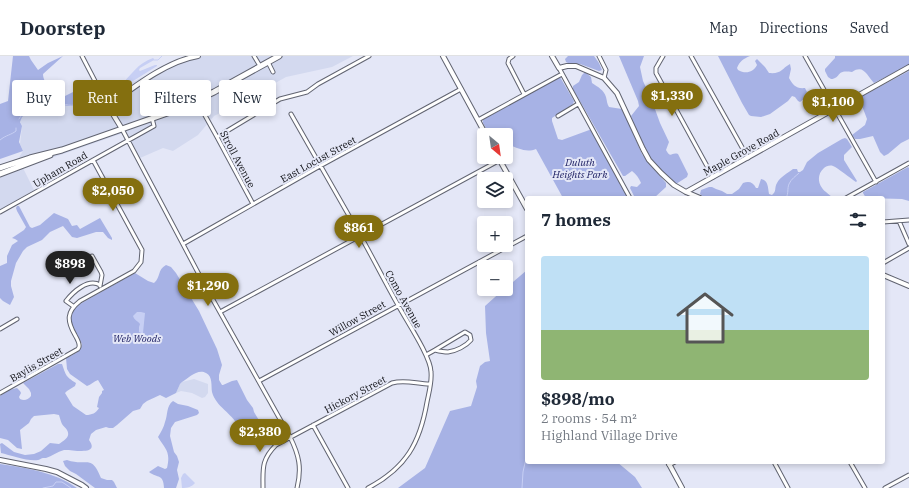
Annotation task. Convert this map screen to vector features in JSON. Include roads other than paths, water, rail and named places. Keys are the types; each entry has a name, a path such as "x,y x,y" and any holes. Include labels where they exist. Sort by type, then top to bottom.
{"highway":[{"path":"211,94 278,56"},
{"path":"0,174 157,116"},
{"path":"0,168 30,158 62,150"}],"street":[{"path":"82,56 94,80"},
{"path":"132,89 150,77 184,59 198,56"},
{"path":"254,56 260,66"},
{"path":"217,137 280,100 307,92 318,84 369,56"},
{"path":"443,56 482,128"},
{"path":"513,56 509,59 508,63 524,94"},
{"path":"552,56 629,196"},
{"path":"599,56 606,70 604,78"},
{"path":"663,56 656,68 656,73 713,177"},
{"path":"691,56 748,158"},
{"path":"805,56 876,182"},
{"path":"268,62 273,72"},
{"path":"559,68 576,66 604,78 617,93 649,160 674,185 695,196"},
{"name":"Maple Grove Road","path":"686,192 909,67"},
{"path":"478,120 562,74"},
{"name":"East Locust Street","path":"183,244 320,166 461,89"},
{"path":"558,116 578,104"},
{"name":"Como Avenue","path":"291,114 426,354 432,371 426,411 417,440 400,465 382,480 368,488"},
{"path":"114,116 297,451 300,470 297,488"},
{"name":"Stroll Avenue","path":"205,116 253,204"},
{"name":"Upham Road","path":"0,212 154,126 152,118"},
{"path":"93,160 142,250 141,262 134,271 73,306 66,300 77,289 83,286 95,283 100,285"},
{"path":"220,312 488,164"},
{"path":"502,164 525,205"},
{"path":"850,196 909,164"},
{"path":"885,222 909,220"},
{"path":"899,221 909,244"},
{"name":"Willow Street","path":"259,381 525,237"},
{"path":"885,262 909,248"},
{"path":"92,256 102,275 100,285 102,289"},
{"path":"885,276 909,286"},
{"name":"Baylis Street","path":"0,393 78,349 79,343 70,327 69,322 73,306"},
{"path":"0,329 16,319"},
{"path":"426,354 465,332 470,335 471,340 469,343 457,350 448,352 435,350"},
{"name":"Hickory Street","path":"290,437 392,383 407,381 430,384"},
{"path":"313,425 348,488"},
{"path":"263,488 263,465 267,455 276,445 290,437"},
{"path":"0,460 57,472 86,488"},
{"path":"669,464 682,488"},
{"path":"775,464 788,488"},
{"path":"851,464 865,488"},
{"path":"885,488 909,475"}],"waterway":[{"path":"154,60 158,60 162,56"},
{"path":"19,119 43,97 48,97 63,104 73,105"},
{"path":"0,140 16,131 16,128"},
{"path":"786,196 790,182 799,173"},
{"path":"522,488 525,463"},
{"path":"43,488 53,486 56,482 62,482 71,488"}],"park label":[{"name":"Duluth Heights Park","path":"580,168"},
{"name":"Web Woods","path":"137,338"}]}
